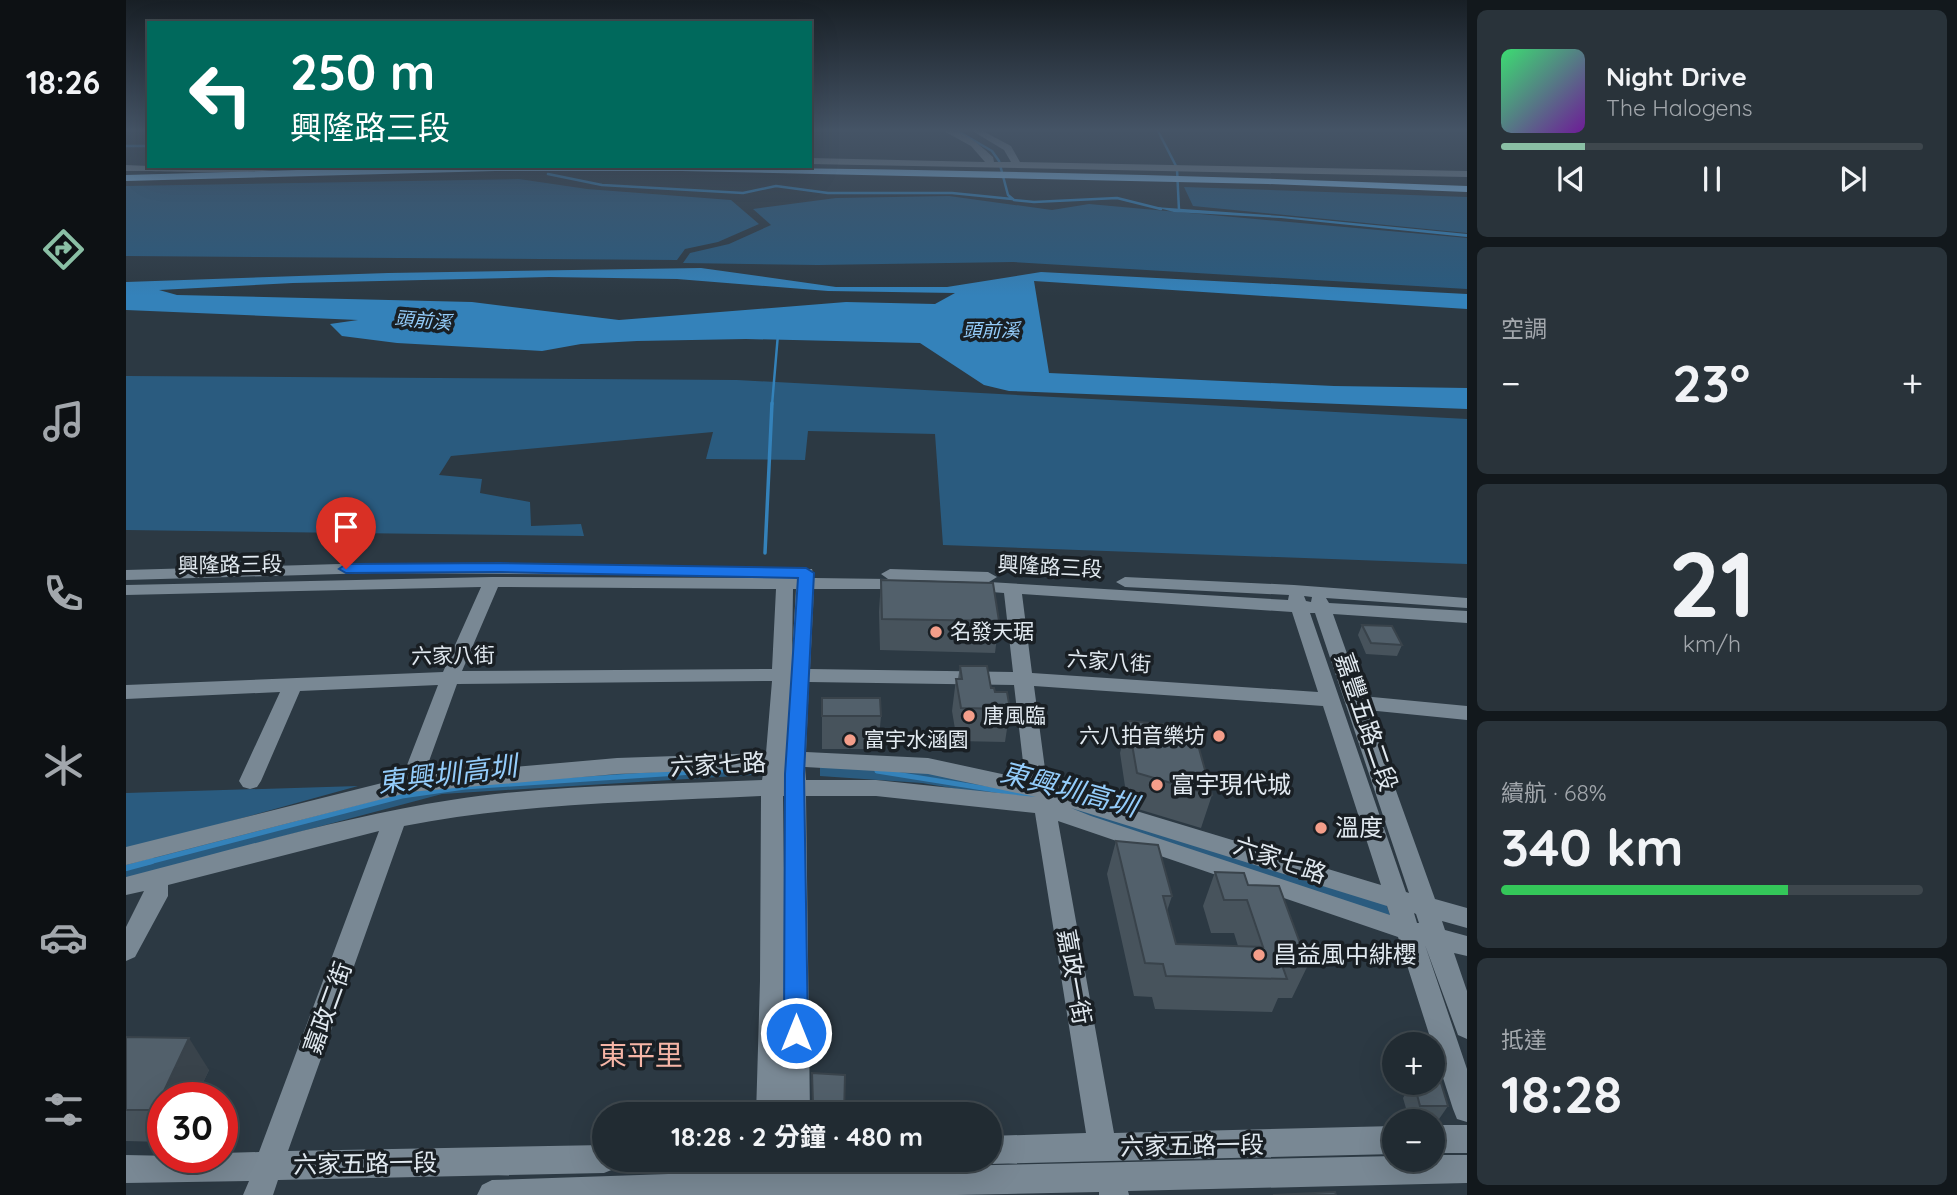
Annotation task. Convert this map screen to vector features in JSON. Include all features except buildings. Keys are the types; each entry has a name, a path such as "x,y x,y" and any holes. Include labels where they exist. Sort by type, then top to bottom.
{"highway":[{"path":"1215,185 1467,196"},
{"path":"1412,185 1467,187"}],"street":[{"name":"興隆路三段","path":"126,575 388,568 795,578 1308,600 1467,603"},
{"name":"興隆路三段","path":"126,590 492,582 1011,577 1308,600 1467,617"},
{"path":"795,578 786,759 794,789 796,1102"},
{"path":"410,784 450,678 492,582"},
{"name":"嘉政一街","path":"1012,588 1041,798 1103,1148"},
{"name":"嘉豐五路二段","path":"1308,600 1331,700 1467,1110"},
{"name":"嘉豐五路二段","path":"1308,600 1355,702 1467,1027"},
{"name":"六家八街","path":"126,692 450,678 791,675 1024,679 1331,700"},
{"path":"250,781 293,685"},
{"path":"1355,702 1467,713"},
{"path":"770,1102 774,981 772,788 786,759"},
{"name":"六家七路","path":"126,856 410,784 617,766 786,759 928,766 1467,918"},
{"name":"六家七路","path":"126,886 395,819 452,808 536,799 772,788 900,790 1041,798 1083,822 1409,931 1467,946"},
{"name":"嘉政二街","path":"258,1195 395,819"},
{"path":"126,950 156,896 156,878"},
{"path":"1445,1139 1467,1139"},
{"name":"六家五路一段","path":"1002,1150 1382,1140"},
{"name":"六家五路一段","path":"126,1169 592,1159"},
{"name":"六家五路一段","path":"492,1195 785,1180 1113,1186 1467,1169"}],"shaded area":[{"path":"558,185 731,200 759,224 718,242 685,249 677,260 126,256 126,186"},
{"path":"1184,187 1467,197 1467,233 1193,206"},
{"path":"949,196 1052,210 1089,204 1467,238 1467,289 1013,262 818,265 683,263 690,253 729,244 771,225 753,209 836,198"},
{"path":"126,376 737,380 1467,419 1467,564 943,545 935,434 808,431 805,460 706,459 713,432 451,456 439,475 482,479 480,493 530,502 531,526 581,524 584,536 126,530"},
{"path":"757,764 752,775 442,794 126,878 126,864 429,787"},
{"path":"820,765 928,770 1038,792 1384,899 1391,917 1038,803 922,783 820,776"},
{"path":"358,786 126,850 126,793"}],"water":[{"path":"1155,207 1281,216 1467,234 1467,237 1281,218 1174,212"},
{"name":"頭前溪","path":"701,268 836,287 947,287 1041,272 1467,294 1467,309 1034,281 1049,373 1334,386 1467,388 1467,409 1009,391 984,385 920,343 746,339 637,341 581,344 542,351 397,343 342,336 330,324 358,320 126,310 126,282 388,273","holes":["549,277 677,279 828,291 955,293 935,304 846,302 619,320 472,302 177,295 159,290 293,283"]}],"waterway":[{"path":"601,185 743,193 776,186 828,193 952,193 1012,199"},
{"path":"1005,185 1008,195 1014,200 1034,202 1117,198 1161,209"},
{"path":"1178,185 1179,210"},
{"path":"772,405 778,334"},
{"path":"765,553 772,403"},
{"name":"東興圳高圳","path":"145,863 402,796 465,787 739,769"},
{"name":"東興圳高圳","path":"877,771 1038,797"},
{"name":"東興圳高圳","path":"126,868 152,861"}],"place":[{"name":"名發天琚","path":"936,632"},
{"name":"唐風臨","path":"969,716"},
{"name":"六八拍音樂坊","path":"1219,736"},
{"name":"富宇水涵園","path":"850,740"},
{"name":"富宇現代城","path":"1157,785"},
{"name":"溫度","path":"1321,828"},
{"name":"昌益風中緋櫻","path":"1259,955"}],"district":[{"name":"東平里","path":"641,1055"}],"route":[{"path":"346,569 500,567 806,573 803,582 794,774 796,1033"}]}
